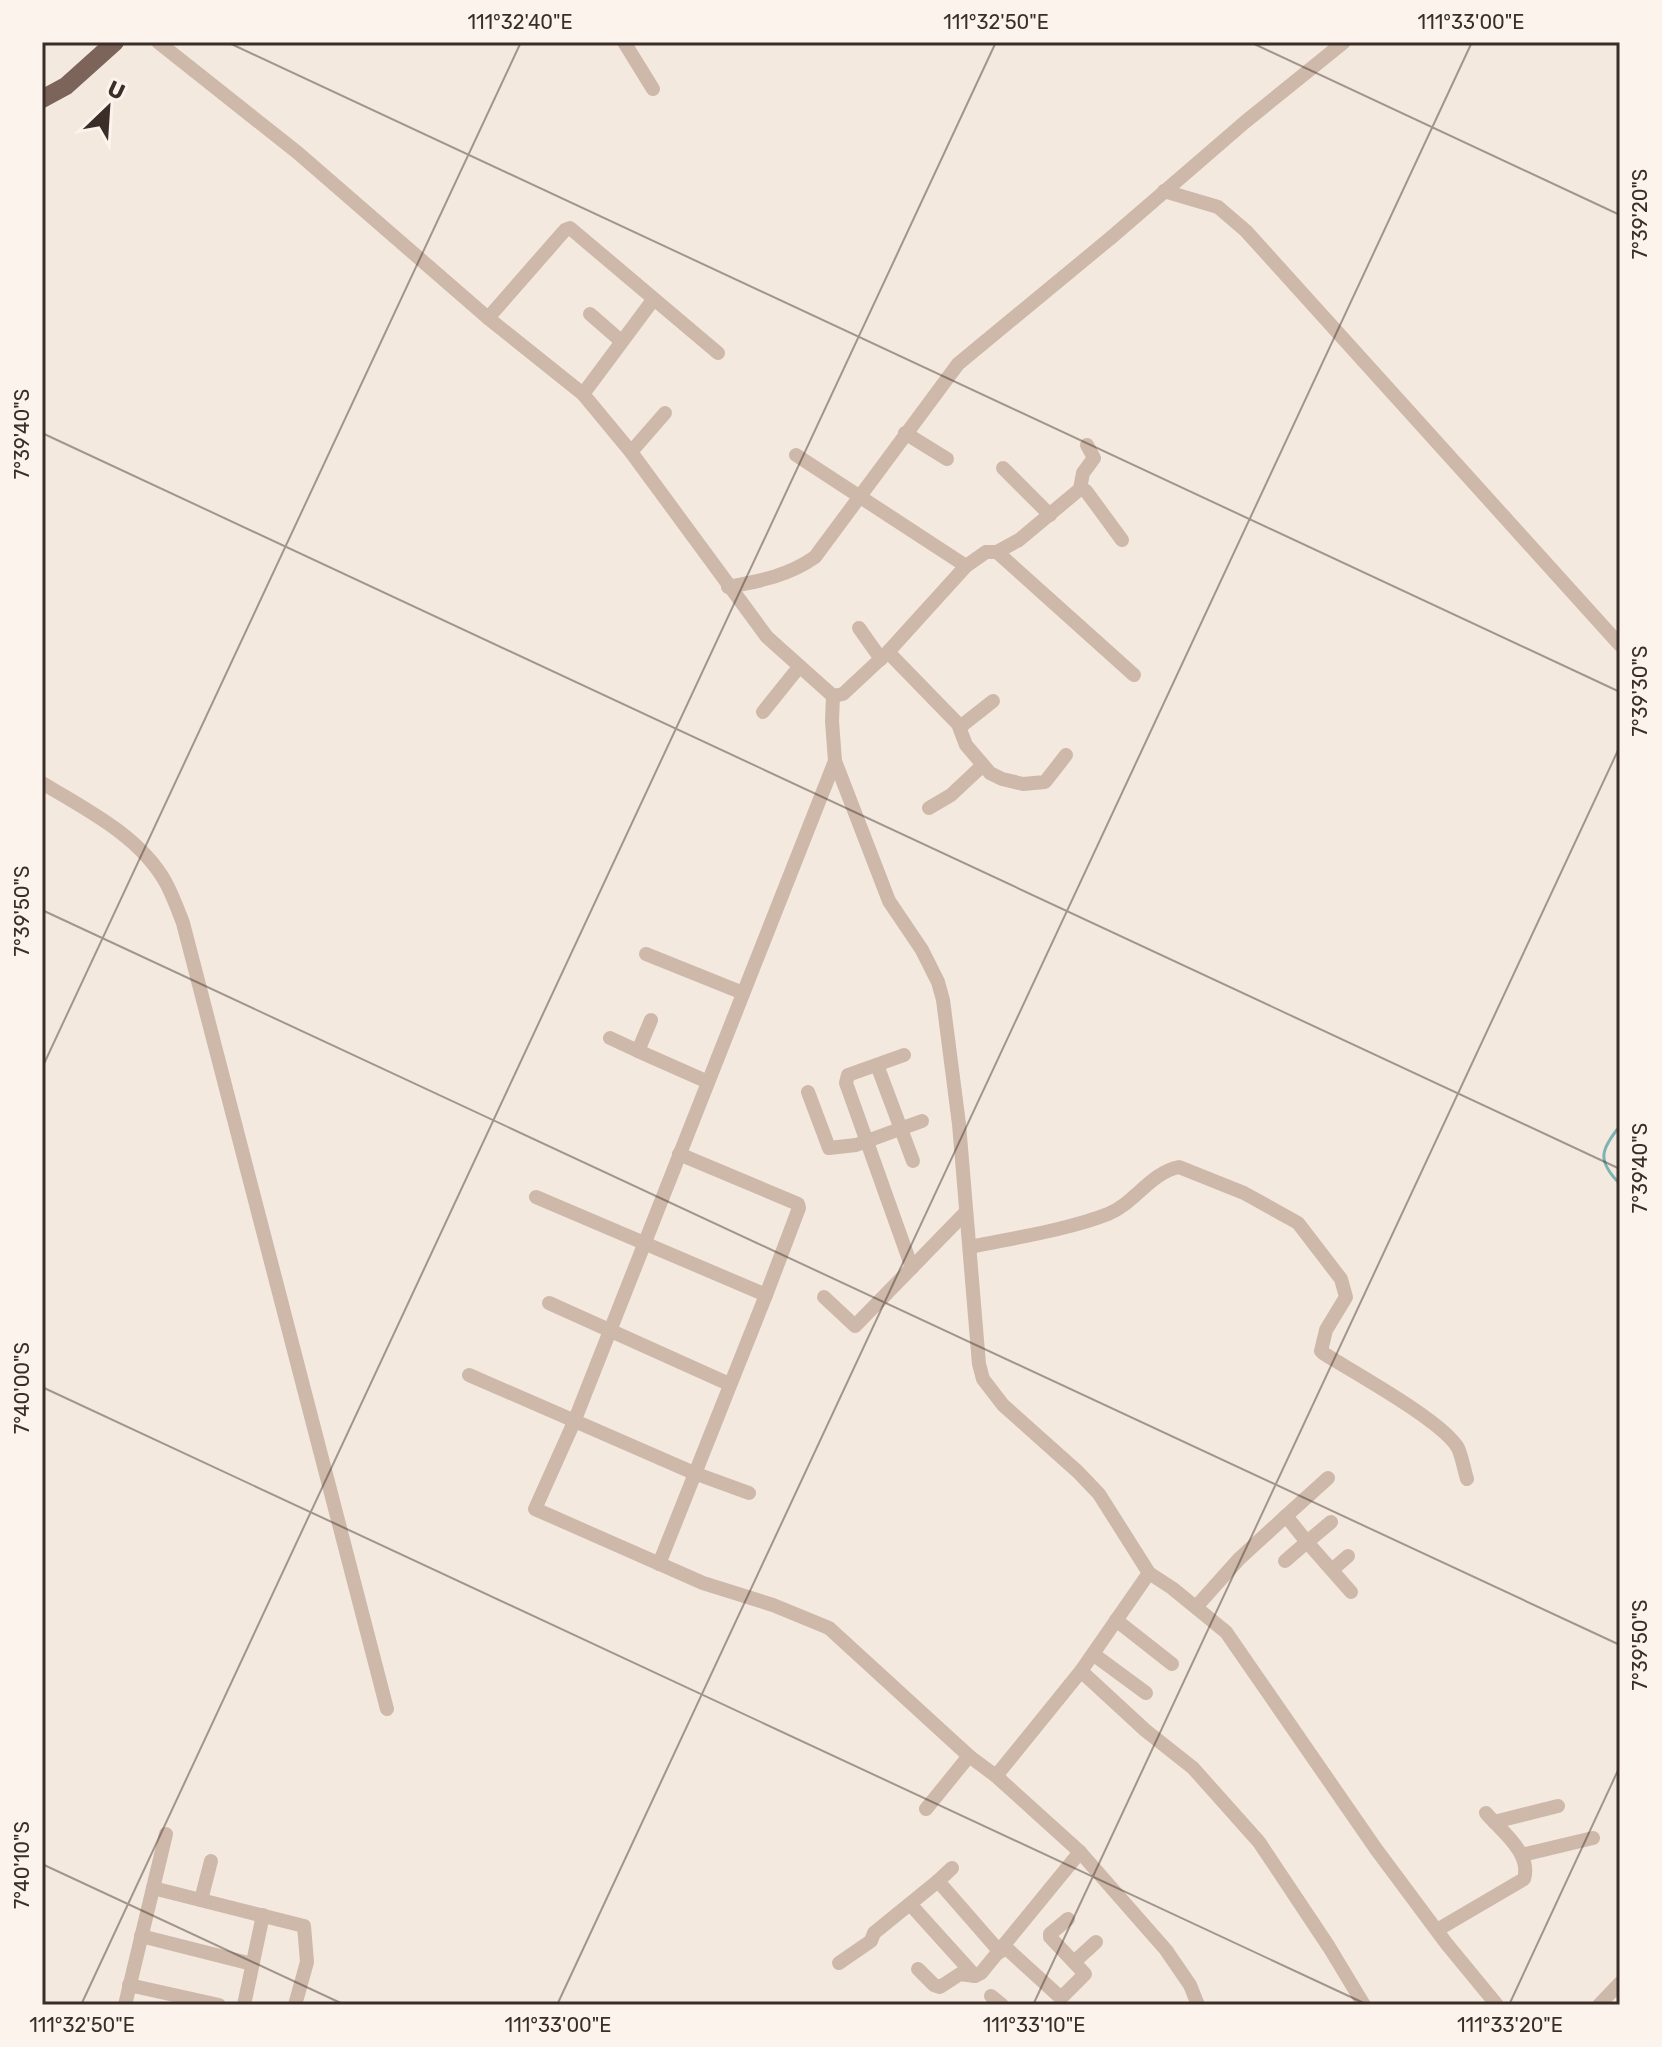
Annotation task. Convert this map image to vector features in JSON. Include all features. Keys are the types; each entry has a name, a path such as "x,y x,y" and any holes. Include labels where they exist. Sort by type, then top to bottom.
{"main road":[{"path":"42,99 66,86 115,42"}],"street":[{"path":"158,42 298,153 488,318 583,394 631,452 767,637 833,696"},
{"path":"624,42 653,89"},
{"path":"728,587 769,580 805,564 824,546 958,364 1344,42"},
{"path":"1164,191 1218,207 1246,231 1620,645"},
{"path":"488,318 570,228 718,353"},
{"path":"583,394 653,300"},
{"path":"590,314 621,341"},
{"path":"631,452 665,413"},
{"path":"905,433 947,459"},
{"path":"833,696 843,694 884,656 966,566 986,552 997,552 1019,540 1080,489 1083,473 1094,458 1087,445"},
{"path":"796,455 966,566"},
{"path":"1003,468 1050,515"},
{"path":"1080,489 1086,491 1122,540"},
{"path":"997,552 1134,675"},
{"path":"859,628 884,656 960,727 966,745 982,766 1002,779 1023,784 1042,783 1066,755"},
{"path":"763,712 799,667"},
{"path":"833,696 835,761 889,901 922,950 940,991 954,1073 979,1364 983,1379 1003,1405 1099,1494 1149,1573 1226,1632 1376,1849 1497,2005"},
{"path":"960,727 993,701"},
{"path":"835,761 574,1422 535,1509 703,1583 773,1605 829,1628 1080,1852 1166,1950 1190,1985 1198,2005"},
{"path":"929,808 951,795 982,766"},
{"path":"42,783 108,824 136,846 166,883 183,923 387,1709"},
{"path":"646,954 743,993"},
{"path":"638,1051 651,1020"},
{"path":"610,1038 708,1082"},
{"path":"904,1055 848,1075 846,1083 912,1268"},
{"path":"877,1065 913,1161"},
{"path":"808,1092 826,1146 843,1147 867,1142 922,1121"},
{"path":"659,1564 799,1208 798,1204 679,1154"},
{"path":"970,1247 1111,1213 1162,1172 1179,1167 1244,1193 1298,1223 1331,1264 1346,1289 1346,1297 1326,1330 1321,1351 1414,1410 1451,1439 1458,1449 1467,1479"},
{"path":"536,1197 766,1295"},
{"path":"824,1297 860,1332 912,1268 966,1212"},
{"path":"549,1303 729,1384"},
{"path":"469,1375 694,1473 749,1493"},
{"path":"1196,1607 1239,1559 1328,1478"},
{"path":"1286,1516 1351,1592"},
{"path":"1285,1561 1331,1522"},
{"path":"1332,1570 1348,1556"},
{"path":"996,1776 1081,1671 1149,1573"},
{"path":"1116,1620 1172,1664"},
{"path":"1093,1654 1146,1693"},
{"path":"1081,1671 1145,1730 1193,1768 1259,1842 1364,2005"},
{"path":"926,1809 969,1756"},
{"path":"1437,1930 1524,1879 1526,1872 1522,1855 1490,1817 1558,1806"},
{"path":"125,2005 166,1834"},
{"path":"1522,1855 1593,1838"},
{"path":"918,1969 940,1987 960,1974 975,1976 981,1973 1080,1852"},
{"path":"201,1900 211,1861"},
{"path":"839,1963 871,1941 874,1933 952,1868"},
{"path":"938,1881 1057,2002 1085,1974 1050,1937 1068,1919"},
{"path":"153,1888 305,1927 307,1962 295,2005"},
{"path":"910,1904 975,1976"},
{"path":"244,2005 263,1915"},
{"path":"141,1936 252,1964"},
{"path":"1074,1962 1096,1942"},
{"path":"1599,2005 1620,1983"},
{"path":"129,1985 219,2005"}],"waterway":[{"path":"1620,1126 1608,1142 1604,1155 1607,1169 1620,1184"}]}
